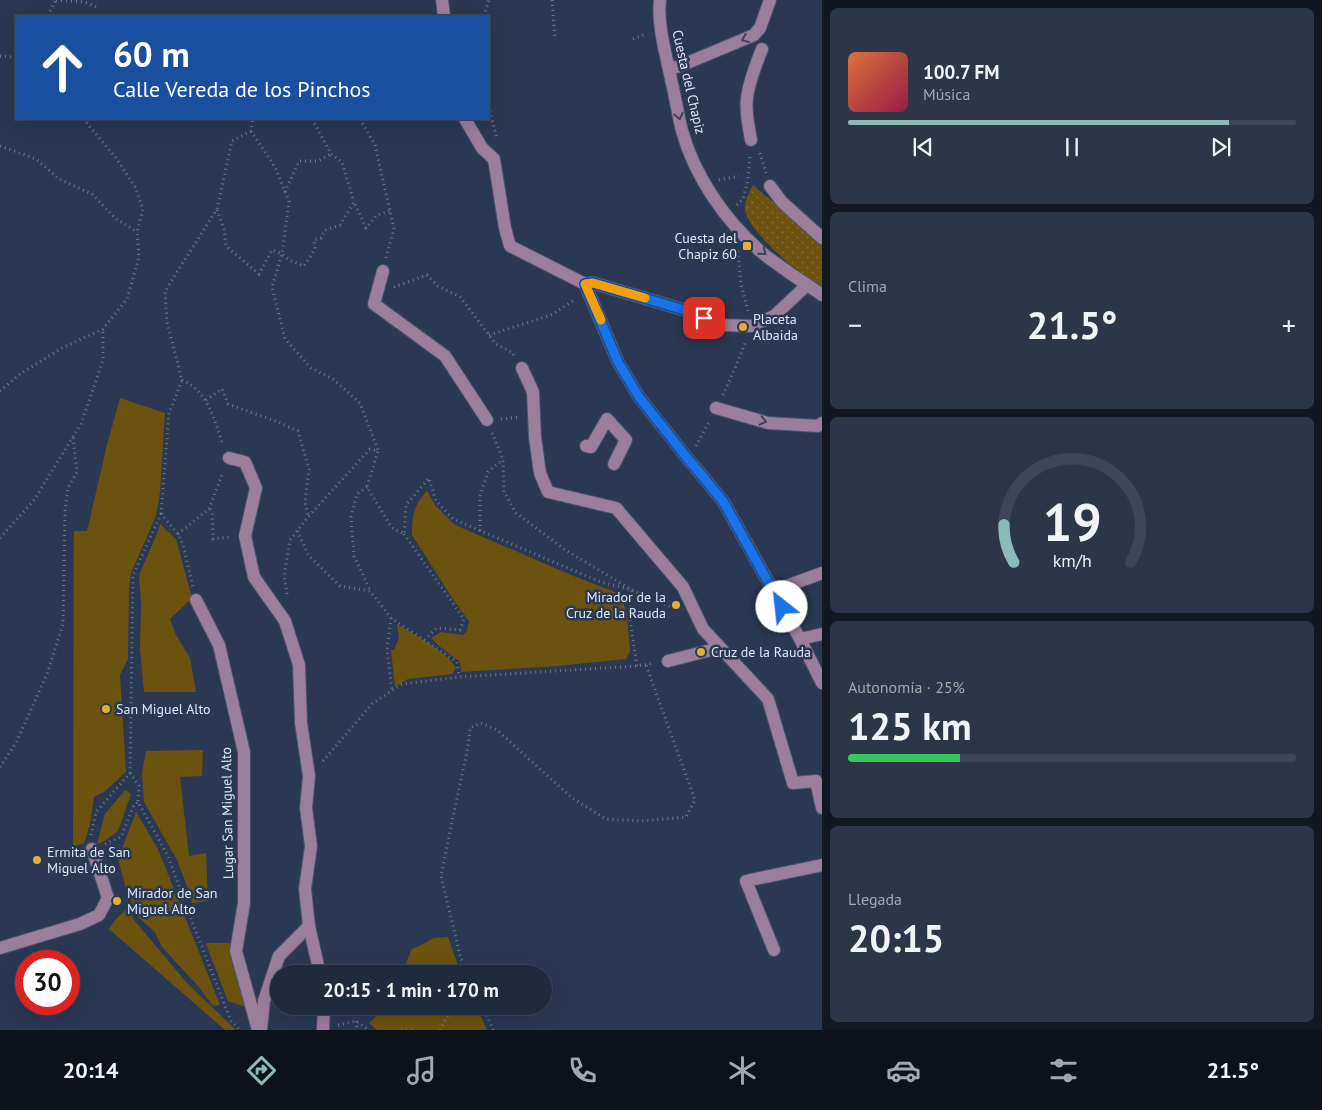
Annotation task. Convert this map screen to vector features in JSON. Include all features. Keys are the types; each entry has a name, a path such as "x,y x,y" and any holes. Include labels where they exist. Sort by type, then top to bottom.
{"street":[{"path":"442,0 444,15"},
{"name":"Cuesta del Chapiz","path":"660,0 662,33 683,132 691,156 705,184 725,214 761,252 822,296"},
{"path":"669,69 754,35 760,28 770,0"},
{"path":"751,140 747,100 750,82 762,49"},
{"path":"466,120 482,148 494,159 505,228 510,246 587,288 618,362 639,397 723,501 800,639 822,683"},
{"path":"770,186 782,202 822,238"},
{"path":"383,271 374,304 445,356 487,420"},
{"path":"587,288 593,283 688,311 720,325 752,326 774,316 807,285"},
{"path":"522,368 532,392 540,473 548,492 616,508 683,587 703,629 768,699 794,783 816,781 822,808"},
{"path":"716,408 768,423 818,426 822,423"},
{"path":"586,446 591,447 607,419 626,440 614,464"},
{"path":"228,458 245,462 256,488 245,536 254,576 285,621 299,665 301,722 309,776 306,808 311,846 305,890 309,926 318,965"},
{"path":"773,591 822,573"},
{"name":"Lugar San Miguel Alto","path":"196,600 219,645 244,752 244,904 236,952 259,1030"},
{"path":"800,639 822,634"},
{"path":"668,661 719,648"},
{"path":"0,948 80,924 99,915 108,898 92,849"},
{"path":"774,950 746,881 822,864"},
{"name":"Lugar San Miguel Alto","path":"259,1030 264,1001 279,956 309,926"},
{"path":"323,1030 324,1015"}],"path":[{"path":"50,15 56,0 84,2 97,7"},
{"path":"484,15 489,0"},
{"path":"552,0 555,39"},
{"path":"633,39 654,32"},
{"path":"0,56 15,57"},
{"path":"490,110 498,146 494,159"},
{"path":"0,391 20,374 62,348 103,329 128,299 139,258 137,232 143,209 135,187 116,158 85,120"},
{"path":"253,120 251,131 275,168 289,201 282,254 272,288 285,339 312,368 333,379 360,403 378,451 367,487 357,494 351,517 354,556 370,591 391,618 457,662 459,677"},
{"path":"313,120 330,154 342,162 354,202 366,228 377,215 390,211"},
{"path":"361,120 375,145 394,229 383,271"},
{"path":"241,1030 231,1021 168,856 138,802 139,786 130,773 133,575 161,514 169,413 182,380 167,322 165,291 217,209 232,140 251,131"},
{"path":"751,140 758,146 770,186"},
{"path":"731,211 743,199 748,180 751,140"},
{"path":"0,146 36,159 60,179 92,194 116,218 137,232"},
{"path":"285,192 298,161 318,161 330,154"},
{"path":"711,182 739,176"},
{"path":"217,209 224,230 226,246 259,274 272,250 304,266 315,249 314,240 321,238 325,230 340,225 354,202"},
{"path":"738,247 741,284"},
{"path":"374,304 382,292 427,275 438,286 460,297 496,344 513,354 522,368"},
{"path":"489,335 551,315 587,288"},
{"path":"0,538 34,500 81,424 103,360 103,329"},
{"path":"178,534 209,509 228,458 206,400 192,384 182,380"},
{"path":"206,400 222,389 228,404 298,431 309,469 305,502 308,517"},
{"path":"533,416 487,420 503,459 504,492 516,513 564,550 632,590 679,612"},
{"path":"0,768 16,743 47,674 63,624 65,511 68,488 77,472 74,437"},
{"path":"285,621 290,617 284,576 290,540 308,517 370,449 378,451"},
{"path":"480,531 480,496 488,472 503,459"},
{"path":"404,534 406,506 429,478 436,501 453,520 598,581 632,590"},
{"path":"367,487 392,528 404,534 464,620 460,630 437,628 425,639"},
{"path":"209,509 212,514 213,539 245,536"},
{"path":"161,514 178,534 183,545 196,600"},
{"path":"297,531 309,556 340,586 370,591"},
{"path":"632,590 629,614 637,666"},
{"path":"391,618 388,650 392,690"},
{"path":"309,776 372,704 402,684 459,677 651,664"},
{"path":"464,965 441,876 468,747 470,728 481,723 497,730 572,798 606,819 642,821 686,817 695,800 646,665"},
{"path":"130,773 96,812 91,837 92,849 121,837 134,805 138,802"},
{"path":"440,1030 448,1015"},
{"path":"487,1015 493,1030"},
{"path":"357,1030 356,1021 369,1030"},
{"path":"401,1030 414,1030"}],"shaded area":[{"path":"753,185 822,244 822,288 774,250 750,222 745,208"},
{"path":"120,398 165,413 160,492 156,516 131,573 129,586 128,659 120,675 126,772 104,792 94,797 90,824 84,844 73,846 74,531 87,531"},
{"path":"427,491 435,505 455,525 615,592 622,598 627,614 630,651 626,659 557,666 461,672 460,662 431,638 441,632 463,635 467,631 469,621 412,535 415,511 419,501"},
{"path":"160,524 176,539 192,598 170,619 176,635 190,658 196,692 144,692 140,649 141,604 139,575"},
{"path":"397,624 446,656 456,668 452,674 408,679 395,687 391,650 394,650 399,638"},
{"path":"203,750 202,776 180,777 189,856 206,853 208,901 192,903 177,860 144,802 142,773 146,751"},
{"path":"125,790 131,794 118,831 97,844 105,814"},
{"path":"136,812 158,849 220,1005 213,1006 198,986 162,947 155,932 139,918 127,893 118,859"},
{"path":"129,907 134,920 186,982 236,1030 225,1030 109,929 115,920"},
{"path":"448,937 458,965 405,965 411,950 434,938"},
{"path":"207,943 232,944 246,1007 228,1001"},
{"path":"378,1015 480,1015 487,1030 377,1030 369,1023"}],"slow traffic":[{"path":"601,320 585,284 593,283 645,298"}],"place":[{"name":"Cuesta del Chapiz 60","path":"747,246"},
{"name":"Placeta Albaida","path":"743,327"},
{"name":"Mirador de la Cruz de la Rauda","path":"676,605"},
{"name":"Cruz de la Rauda","path":"701,652"},
{"name":"San Miguel Alto","path":"106,709"},
{"name":"Ermita de San Miguel Alto","path":"37,860"},
{"name":"Mirador de San Miguel Alto","path":"117,901"}],"route":[{"path":"704,318 688,311 593,283 585,284 618,362 639,397 723,501 782,607"}]}
